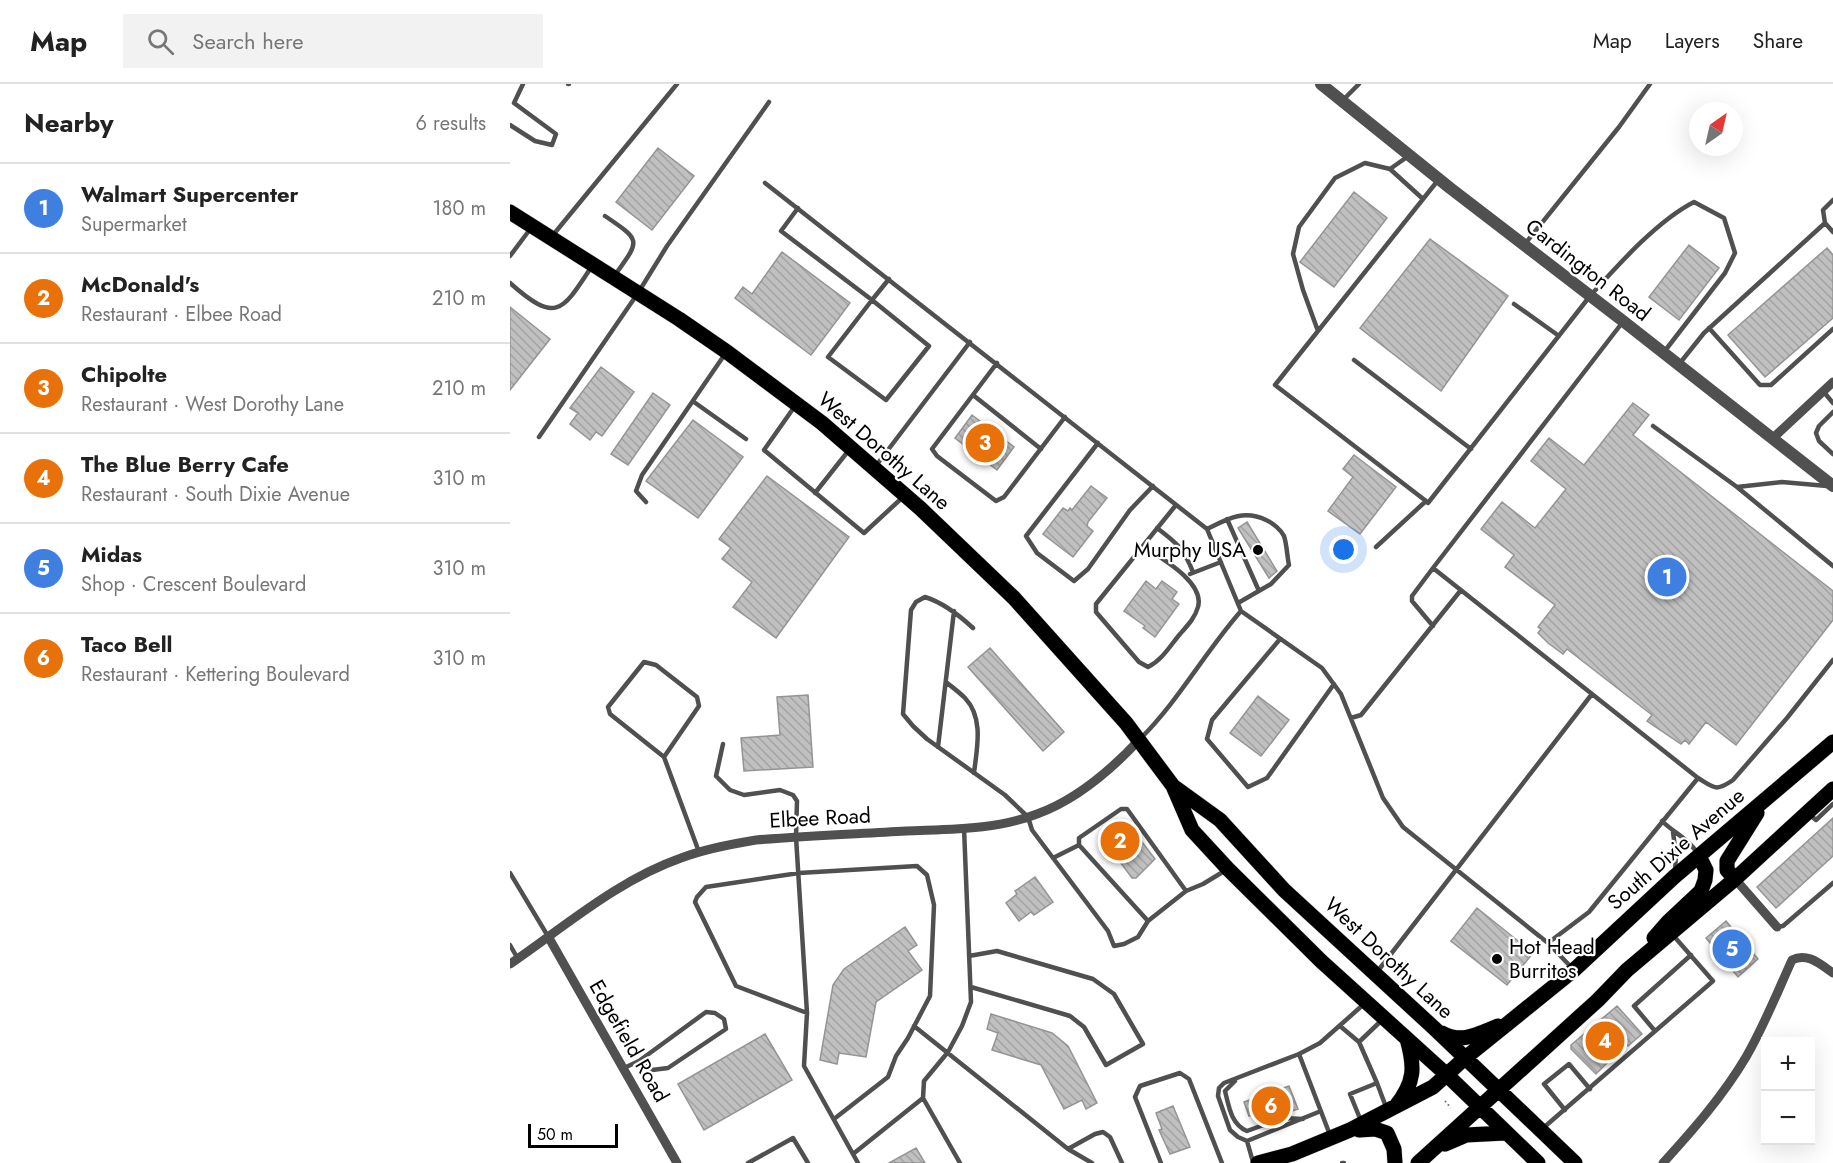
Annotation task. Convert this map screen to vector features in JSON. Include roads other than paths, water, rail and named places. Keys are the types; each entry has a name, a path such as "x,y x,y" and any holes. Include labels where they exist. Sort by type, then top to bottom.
{"main road":[{"name":"West Dorothy Lane","path":"510,212 727,352 796,404 905,495 1014,598 1100,693 1173,786 1192,830 1228,869 1321,961 1447,1075 1538,1163"},
{"name":"South Dixie Avenue","path":"1258,1163 1292,1154 1359,1128 1433,1087 1465,1058 1574,970 1674,877 1766,798 1827,750 1833,742"},
{"name":"West Dorothy Lane","path":"1173,786 1220,820 1284,890 1434,1028 1575,1163"},
{"path":"1627,970 1735,879 1833,789"},
{"path":"1735,879 1727,870 1727,861 1766,798"},
{"path":"1418,1163 1598,1000 1668,922 1701,891 1706,870 1699,856"},
{"path":"1434,1028 1451,1038 1463,1039 1509,1022"},
{"path":"1391,1110 1406,1094 1412,1071 1413,1059 1407,1039"},
{"path":"1359,1128 1375,1129 1387,1133 1394,1149 1395,1163"},
{"path":"1432,1150 1466,1135 1505,1133"}],"street":[{"name":"Cardington Road","path":"1321,84 1409,156 1833,486"},
{"path":"1772,439 1833,382"},
{"name":"Elbee Road","path":"514,962 633,880 656,868 699,852 730,844 796,837 964,828 1028,817 1071,797 1093,782 1121,759 1139,740"},
{"path":"1735,879 1777,927"},
{"name":"Edgefield Road","path":"549,938 675,1162"},
{"path":"1663,1163 1713,1106 1730,1082 1762,1026 1792,960 1799,956 1805,957 1833,973"}],"lane":[{"path":"510,108 523,84"},
{"path":"551,238 677,84"},
{"path":"1342,101 1359,84"},
{"path":"1524,245 1650,84"},
{"path":"539,436 638,293 667,246 769,102"},
{"path":"510,125 535,141 552,145 556,134 514,103"},
{"path":"1390,169 1409,156"},
{"path":"1318,331 1293,254 1299,227 1335,178 1365,164 1390,169 1423,199"},
{"path":"1426,501 1275,385 1439,179"},
{"path":"765,183 1207,529 1241,611 1322,668 1341,694 1383,798 1403,827 1548,943 1574,970"},
{"path":"1833,200 1824,210 1826,223 1833,232"},
{"path":"1376,547 1426,501 1428,503 1590,296 1617,266 1677,211 1694,202 1724,218 1735,253 1725,273 1664,353"},
{"path":"798,208 782,231 872,300 929,346 886,400 828,357 872,300 889,279"},
{"path":"605,216 631,233 635,242 633,251 614,278"},
{"path":"1678,365 1709,328 1826,223"},
{"path":"510,256 532,226"},
{"path":"510,283 546,309 556,309 567,301 593,265"},
{"path":"1514,304 1559,336"},
{"path":"1433,626 1412,601 1412,596 1623,321"},
{"path":"1709,328 1760,385 1771,385 1833,329"},
{"path":"874,468 970,342"},
{"path":"645,502 636,491 638,483 727,352"},
{"path":"1354,360 1471,449"},
{"path":"997,363 932,449 937,456 996,501 1004,497 1065,417"},
{"path":"1823,391 1833,403"},
{"path":"973,395 1041,449"},
{"path":"694,402 746,439"},
{"path":"796,404 764,450 815,493 864,533 905,495"},
{"path":"1833,412 1819,426 1816,433 1819,441 1833,454"},
{"path":"1653,426 1737,487 1833,566"},
{"path":"1098,443 1026,536 1037,554 1074,581 1088,569 1130,510 1153,486"},
{"path":"815,493 850,448"},
{"path":"1737,487 1782,482 1833,486"},
{"path":"1143,546 1185,576 1197,591 1199,605 1194,616 1157,662 1148,667 1139,662 1096,612 1096,604 1176,505"},
{"path":"1207,529 1242,514 1259,516 1272,523 1284,535 1289,565 1271,584 1238,603"},
{"path":"1227,519 1259,591"},
{"path":"1157,528 1179,544 1193,572"},
{"path":"1185,576 1221,562"},
{"path":"1433,568 1698,778 1714,788 1722,787 1733,780 1833,660"},
{"path":"1352,718 1361,715 1461,590"},
{"path":"973,628 936,601 925,597 916,602 911,610 903,714 913,726 938,747 1005,795 1028,817 1032,830 1108,931 1114,946 1138,937 1148,921 1186,891 1228,869"},
{"path":"1139,740 1163,716 1226,628 1241,611"},
{"path":"938,747 954,612"},
{"path":"1280,639 1212,720 1207,739 1248,788 1267,778 1334,684"},
{"path":"664,757 699,706 697,697 656,665 644,662 608,707 610,714 664,757 699,852"},
{"path":"946,682 966,699 975,716 978,735 974,773"},
{"path":"1375,974 1592,694"},
{"path":"723,744 716,776 730,790 744,795 780,790 793,795 797,801 796,837 807,1013 804,1066 858,1163"},
{"path":"1548,943 1589,912 1698,778"},
{"path":"1807,813 1816,820 1833,804"},
{"path":"1148,921 1080,845 1079,838 1121,809 1127,809 1186,891"},
{"path":"1662,821 1673,832 1692,843 1699,856"},
{"path":"960,1163 923,1098 924,1081 948,1052 972,1002 964,828"},
{"path":"1673,832 1676,855 1674,877"},
{"path":"1053,858 1080,845"},
{"path":"807,1013 736,986 695,902 697,897 706,887 799,873 917,866 927,874 934,905 930,996 896,1056 888,1077 834,1119"},
{"path":"510,873 549,938"},
{"path":"1777,927 1784,926 1833,883"},
{"path":"1540,1131 1713,981 1671,933"},
{"path":"510,945 514,962"},
{"path":"969,956 997,951 1094,979 1113,994 1143,1044 1106,1065 1084,1027 1070,1016 971,987"},
{"path":"1656,1031 1634,1006 1690,955"},
{"path":"1321,1112 1247,1141 1230,1130 1218,1096 1219,1088 1224,1083 1299,1054 1320,1043 1366,1002"},
{"path":"624,1068 639,1061 706,1012 715,1013 724,1019 726,1029 668,1068 652,1070 639,1061"},
{"path":"1359,1042 1383,1018"},
{"path":"914,1026 1068,1149 1092,1163"},
{"path":"1340,1026 1359,1042 1391,1110"},
{"path":"1299,1054 1331,1138"},
{"path":"1565,1110 1544,1084 1569,1064 1590,1089"},
{"path":"1161,1163 1135,1096 1140,1086 1180,1073 1189,1079 1222,1163"},
{"path":"1239,1077 1225,1092 1233,1120 1239,1128 1247,1131 1283,1118 1303,1119"},
{"path":"1359,1128 1350,1094 1377,1083"},
{"path":"853,1154 923,1098"},
{"path":"1068,1149 1103,1132 1110,1137 1122,1163"},
{"path":"748,1163 793,1138 808,1163"},
{"path":"1247,1141 1253,1163"}],"place":[{"name":"Chipolte","path":"985,443"},
{"name":"Murphy USA","path":"1258,550"},
{"name":"Walmart Supercenter","path":"1667,577"},
{"name":"McDonald's","path":"1120,841"},
{"name":"Midas","path":"1732,949"},
{"name":"Hot Head Burritos","path":"1497,959"},
{"name":"The Blue Berry Cafe","path":"1605,1041"},
{"name":"Taco Bell","path":"1271,1106"}]}
